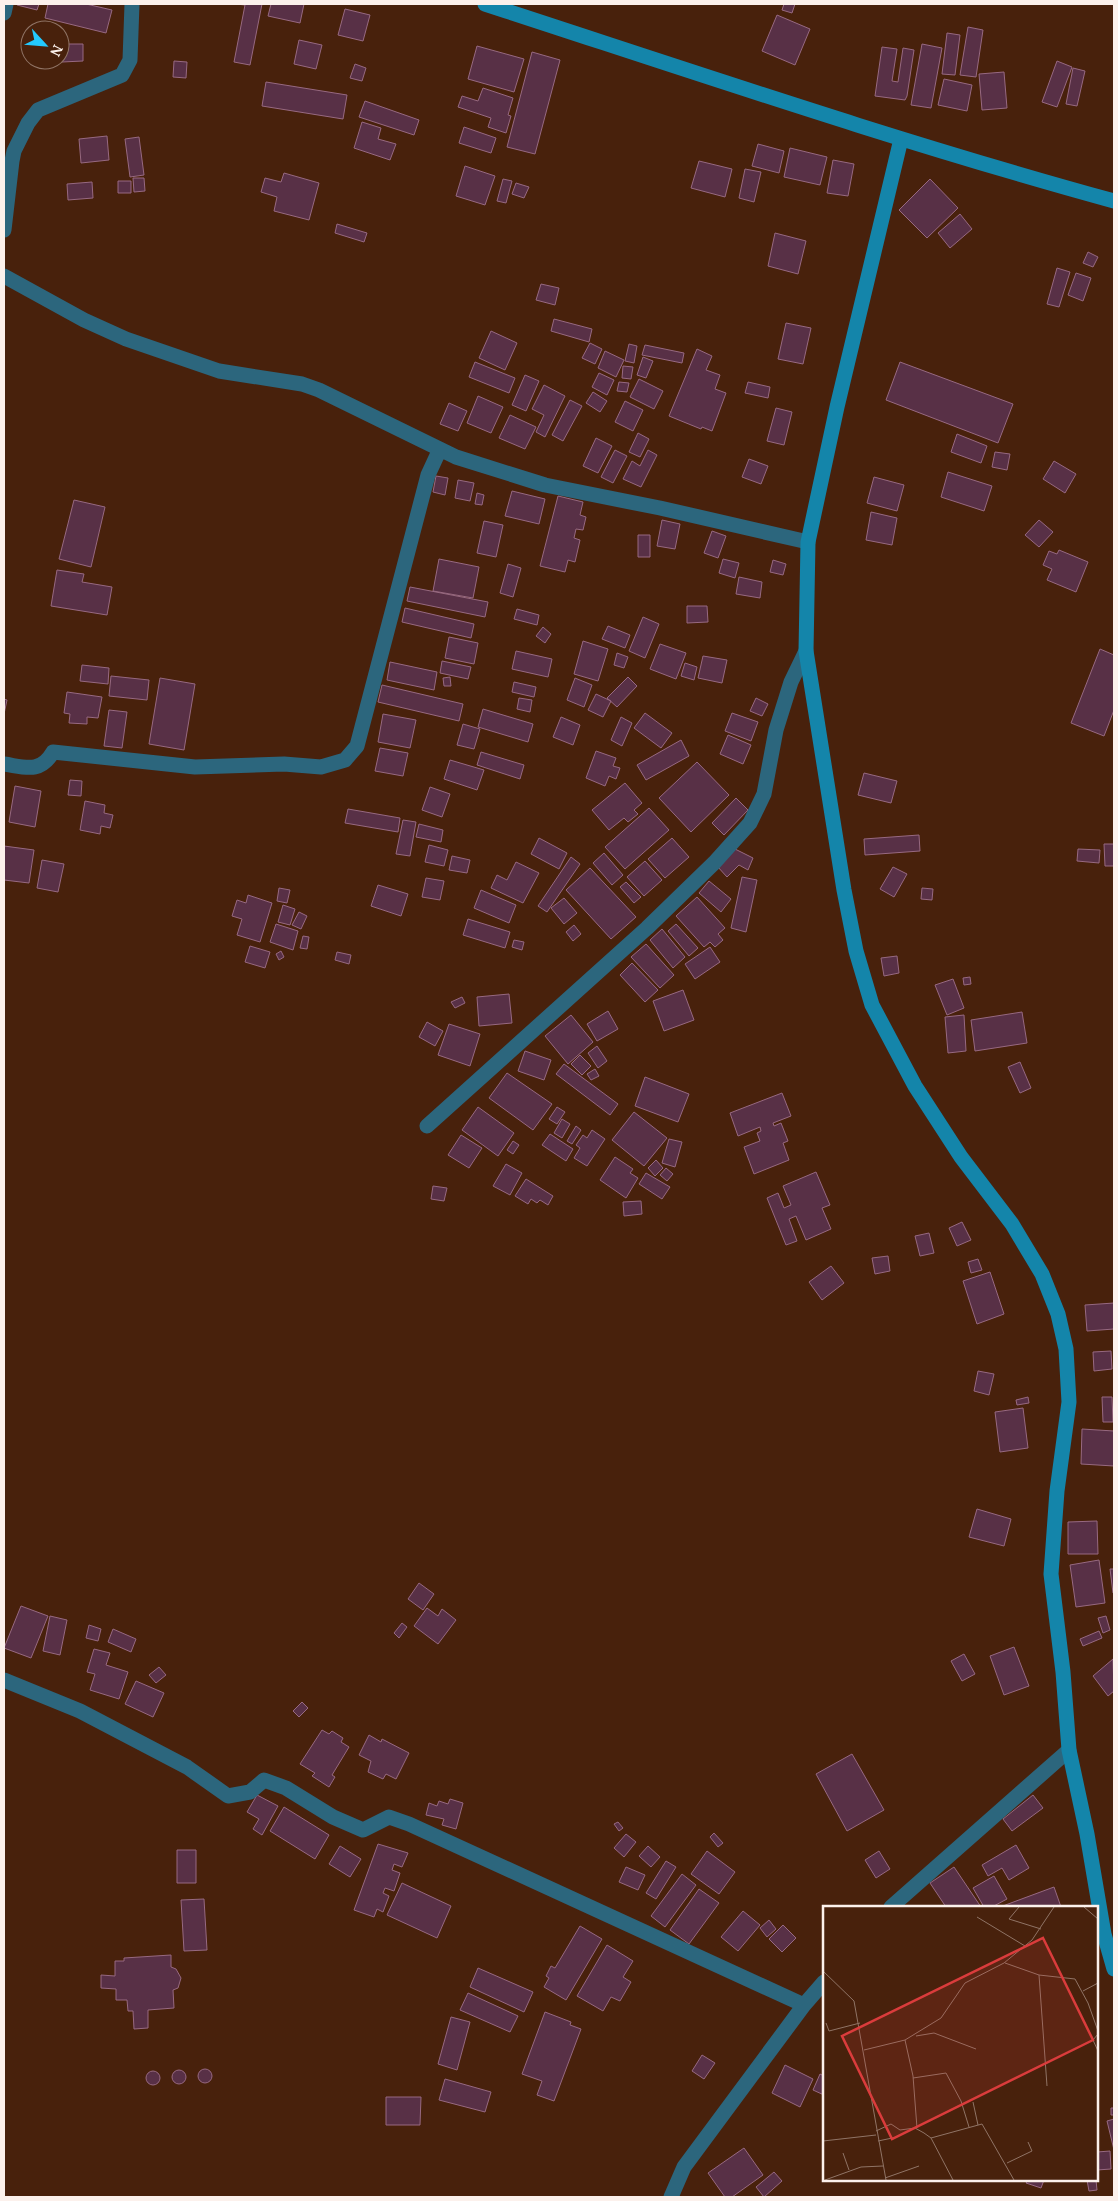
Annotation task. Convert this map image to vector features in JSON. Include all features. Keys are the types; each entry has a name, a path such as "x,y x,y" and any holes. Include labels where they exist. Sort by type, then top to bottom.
{"street":[{"path":"4,13 6,4"},
{"path":"4,230 12,161 28,123 38,110 122,75 130,60 132,4"},
{"path":"485,4 1000,170 1114,201"},
{"path":"902,139 837,406 808,542 806,651 846,898 856,951 872,1004 915,1086 961,1157 1012,1224 1042,1274 1058,1314 1066,1349 1069,1402 1057,1491 1050,1574 1063,1672 1069,1750 1087,1834 1104,1934 1114,1969"},
{"path":"4,276 84,320 126,339 219,371 247,377 302,384 319,390 456,457 545,485 660,508 808,542"},
{"path":"4,764 34,768 48,761 53,752 195,767 284,764 321,767 345,760 357,746 428,475 440,449"},
{"path":"427,1126 647,928 714,863 750,823 764,794 776,730 791,682 806,651"},
{"path":"4,1680 80,1711 187,1767 228,1796 250,1792 264,1780 286,1788 333,1817 364,1830 389,1817 409,1824 804,2004"},
{"path":"892,1906 1069,1750"},
{"path":"671,2197 684,2167 804,2004 823,1983"}],"building":[{"path":"18,4 39,4 37,10"},
{"path":"48,4 86,4 112,10 106,33 70,24 70,20 45,18"},
{"path":"236,4 262,4 250,65 234,62 245,5"},
{"path":"271,4 304,4 300,23 268,16"},
{"path":"784,4 795,4 792,13 782,10"},
{"path":"345,9 370,15 363,41 338,35"},
{"path":"777,15 810,29 795,65 762,51"},
{"path":"968,27 983,30 976,77 960,75"},
{"path":"947,33 960,35 955,75 942,74"},
{"path":"299,40 322,45 316,69 294,64"},
{"path":"70,44 83,44 83,61 70,62"},
{"path":"922,44 942,48 931,108 911,105"},
{"path":"477,46 524,59 514,92 468,79"},
{"path":"882,47 897,49 892,81 898,82 903,48 914,50 905,100 875,96"},
{"path":"532,52 560,60 535,154 507,147"},
{"path":"174,61 187,62 186,78 173,77"},
{"path":"1057,61 1072,67 1057,107 1042,102"},
{"path":"355,64 366,68 362,81 350,78"},
{"path":"1073,68 1085,71 1077,106 1066,104"},
{"path":"1004,72 1007,108 982,110 979,74"},
{"path":"944,79 972,85 967,111 938,105"},
{"path":"266,82 347,95 343,119 262,106"},
{"path":"483,88 513,98 508,115 511,116 506,133 488,127 491,118 458,107 462,96 478,101"},
{"path":"365,101 419,120 414,135 359,117"},
{"path":"362,122 381,128 378,139 396,144 390,160 354,148"},
{"path":"464,127 496,138 491,153 459,143"},
{"path":"107,136 109,160 81,163 79,139"},
{"path":"139,137 144,175 130,177 125,139"},
{"path":"758,144 784,151 779,173 752,166"},
{"path":"790,148 827,157 820,185 784,177"},
{"path":"833,160 854,164 848,196 827,193"},
{"path":"699,161 732,169 725,197 691,188"},
{"path":"465,166 495,176 485,205 456,196"},
{"path":"745,169 761,172 754,202 739,198"},
{"path":"284,173 319,183 309,220 274,211 277,197 261,192 265,178 281,182"},
{"path":"133,178 144,178 145,191 134,192"},
{"path":"503,179 512,181 506,203 497,201"},
{"path":"930,179 958,208 927,238 899,210"},
{"path":"118,181 131,181 131,193 118,193"},
{"path":"92,182 93,198 68,200 67,184"},
{"path":"516,183 529,187 524,198 512,194"},
{"path":"960,214 972,229 950,248 938,233"},
{"path":"337,224 367,233 364,242 335,233"},
{"path":"775,233 806,241 798,274 768,266"},
{"path":"1088,252 1098,257 1093,267 1083,263"},
{"path":"1057,268 1070,272 1059,307 1047,304"},
{"path":"1076,273 1091,278 1083,301 1068,295"},
{"path":"541,284 559,288 555,305 536,300"},
{"path":"554,319 592,329 589,342 551,331"},
{"path":"786,323 811,328 803,364 778,359"},
{"path":"491,331 517,343 505,370 479,358"},
{"path":"590,343 602,349 595,364 582,358"},
{"path":"629,344 637,346 634,363 625,361"},
{"path":"645,345 684,353 682,363 642,355"},
{"path":"697,349 712,356 706,370 720,375 715,389 726,393 712,431 702,427 701,429 669,416"},
{"path":"605,351 624,360 616,377 598,368"},
{"path":"643,357 653,361 646,378 637,375"},
{"path":"475,362 515,378 509,393 469,377"},
{"path":"900,362 1013,404 998,443 886,400"},
{"path":"623,366 633,367 631,379 622,378"},
{"path":"599,373 614,380 607,395 592,387"},
{"path":"525,375 539,381 526,411 512,405"},
{"path":"639,379 663,391 654,409 630,397"},
{"path":"619,382 629,383 627,392 617,391"},
{"path":"748,382 770,387 768,398 745,393"},
{"path":"544,385 565,396 545,437 536,432 544,415 532,409"},
{"path":"593,392 607,401 600,412 586,403"},
{"path":"478,396 503,407 491,433 467,423"},
{"path":"570,400 582,406 563,441 552,435"},
{"path":"625,401 643,410 633,431 615,422"},
{"path":"449,403 467,411 458,431 440,424"},
{"path":"776,408 792,412 784,445 767,441"},
{"path":"510,415 536,427 525,449 499,438"},
{"path":"638,433 649,439 640,457 629,452"},
{"path":"957,434 987,446 981,463 951,452"},
{"path":"596,438 612,446 598,473 583,466"},
{"path":"615,450 627,456 613,483 601,477"},
{"path":"648,450 657,455 641,487 623,479 632,461 640,466"},
{"path":"995,452 1010,454 1007,470 992,467"},
{"path":"749,459 768,466 761,484 742,477"},
{"path":"1054,461 1076,474 1065,493 1043,479"},
{"path":"948,472 992,486 984,511 941,497"},
{"path":"436,476 448,478 445,495 433,492"},
{"path":"874,477 904,485 897,511 867,503"},
{"path":"458,480 474,483 470,501 455,498"},
{"path":"512,491 545,499 539,524 505,516"},
{"path":"477,493 484,495 482,505 475,504"},
{"path":"558,496 583,502 580,515 586,517 583,530 576,529 574,538 580,540 575,562 568,560 565,572 540,566"},
{"path":"74,500 105,507 91,567 59,559"},
{"path":"871,512 897,518 892,545 866,540"},
{"path":"662,520 680,524 675,549 657,546"},
{"path":"1039,520 1053,532 1039,547 1025,535"},
{"path":"484,521 503,525 496,557 477,553"},
{"path":"712,531 726,536 718,558 704,553"},
{"path":"638,535 650,535 650,557 638,557"},
{"path":"1059,550 1088,562 1076,592 1047,580 1052,569 1043,565 1049,551 1057,554"},
{"path":"439,559 479,567 473,598 433,591"},
{"path":"723,559 739,563 735,578 719,573"},
{"path":"773,560 786,564 783,575 770,572"},
{"path":"508,564 521,568 513,597 500,593"},
{"path":"57,570 84,574 82,582 112,587 107,615 51,606"},
{"path":"739,577 762,582 760,598 736,594"},
{"path":"410,587 488,602 485,617 407,601"},
{"path":"687,606 707,606 708,622 687,623"},
{"path":"405,608 474,624 471,638 402,622"},
{"path":"517,609 539,615 537,625 514,619"},
{"path":"643,617 659,624 645,658 629,651"},
{"path":"608,626 630,635 625,648 602,639"},
{"path":"543,627 551,634 545,643 536,636"},
{"path":"449,637 478,643 474,664 445,658"},
{"path":"583,641 608,649 598,681 574,674"},
{"path":"660,644 686,653 676,679 650,669"},
{"path":"1100,649 1114,655 1114,710 1104,736 1071,723"},
{"path":"516,651 552,659 548,677 512,669"},
{"path":"617,653 628,657 624,668 614,665"},
{"path":"703,656 727,660 722,683 698,678"},
{"path":"442,661 471,667 468,679 440,673"},
{"path":"390,662 437,672 434,690 387,680"},
{"path":"685,663 697,667 694,680 681,676"},
{"path":"82,665 109,668 108,684 80,681"},
{"path":"111,676 149,680 147,700 109,696"},
{"path":"450,677 451,686 444,686 443,678"},
{"path":"628,677 637,686 617,707 607,698"},
{"path":"160,678 195,684 184,750 149,744"},
{"path":"575,678 592,685 584,707 567,700"},
{"path":"514,682 536,687 534,697 512,692"},
{"path":"382,685 463,704 459,721 378,702"},
{"path":"67,692 102,697 98,718 87,717 87,724 69,723 70,714 64,713"},
{"path":"596,694 611,701 603,717 588,710"},
{"path":"519,698 532,700 530,712 517,709"},
{"path":"756,698 768,704 762,716 750,711"},
{"path":"4,699 7,700 4,714"},
{"path":"483,709 533,724 528,742 478,727"},
{"path":"109,710 127,712 122,748 104,746"},
{"path":"645,713 672,733 661,748 634,728"},
{"path":"732,713 758,722 751,741 725,731"},
{"path":"383,714 416,720 410,748 378,742"},
{"path":"561,717 580,725 573,745 553,737"},
{"path":"621,717 632,723 622,746 611,740"},
{"path":"463,724 480,729 474,749 457,745"},
{"path":"728,735 751,745 743,764 720,754"},
{"path":"681,740 689,756 646,780 637,765"},
{"path":"380,748 408,753 403,776 375,771"},
{"path":"596,751 616,758 613,766 620,768 616,779 609,776 605,786 586,778"},
{"path":"481,752 524,765 520,779 477,765"},
{"path":"450,760 484,770 477,790 444,779"},
{"path":"697,762 729,795 691,832 659,798"},
{"path":"864,773 897,781 891,803 858,795"},
{"path":"70,780 82,781 81,796 68,795"},
{"path":"625,783 642,803 634,810 638,814 628,822 624,818 609,830 592,810"},
{"path":"15,786 41,791 35,827 9,822"},
{"path":"430,787 450,794 442,817 422,810"},
{"path":"736,798 748,810 724,835 712,823"},
{"path":"85,801 105,805 104,813 113,815 110,828 101,826 100,834 80,830"},
{"path":"649,808 669,830 625,869 605,847"},
{"path":"348,809 400,818 398,832 345,823"},
{"path":"403,820 416,822 410,856 396,854"},
{"path":"419,824 443,830 441,842 416,837"},
{"path":"919,835 920,851 865,855 864,839"},
{"path":"539,838 567,853 559,869 531,854"},
{"path":"672,838 689,857 665,878 648,859"},
{"path":"1104,844 1114,844 1114,866 1105,866"},
{"path":"429,845 448,850 444,866 425,862"},
{"path":"4,846 34,850 29,883 4,880"},
{"path":"733,848 753,858 748,870 739,865 727,877 717,866"},
{"path":"1078,849 1100,850 1099,863 1077,861"},
{"path":"604,853 623,875 612,885 593,863"},
{"path":"452,856 470,860 467,873 449,870"},
{"path":"571,857 580,864 547,912 538,906"},
{"path":"42,860 64,864 58,892 37,888"},
{"path":"645,861 662,880 644,896 627,877"},
{"path":"516,862 539,873 523,903 491,888 497,875 507,880"},
{"path":"893,867 907,874 894,897 880,889"},
{"path":"590,868 636,917 611,939 566,890"},
{"path":"742,877 757,880 746,932 731,928"},
{"path":"426,878 444,881 440,900 422,897"},
{"path":"709,881 731,899 721,912 699,893"},
{"path":"626,882 641,897 634,903 620,887"},
{"path":"378,885 408,894 401,916 371,906"},
{"path":"279,888 290,890 287,903 277,901"},
{"path":"922,888 933,889 932,900 921,899"},
{"path":"481,890 516,905 509,923 474,908"},
{"path":"248,895 272,903 260,942 237,935 242,919 232,916 237,900 246,903"},
{"path":"697,897 725,928 718,934 723,940 715,947 710,942 704,947 676,916"},
{"path":"564,898 577,913 564,924 551,908"},
{"path":"283,905 295,909 290,925 278,922"},
{"path":"299,912 307,916 301,929 292,925"},
{"path":"468,919 510,932 505,948 463,935"},
{"path":"276,924 298,931 293,950 270,942"},
{"path":"676,924 698,948 689,956 668,931"},
{"path":"574,925 581,934 573,941 566,932"},
{"path":"662,929 685,957 673,968 650,940"},
{"path":"303,936 309,937 307,949 300,948"},
{"path":"514,940 524,942 522,950 512,947"},
{"path":"646,944 674,975 660,988 631,957"},
{"path":"250,946 270,952 265,968 245,962"},
{"path":"710,947 720,962 695,979 685,964"},
{"path":"281,951 284,957 279,960 276,954"},
{"path":"337,952 351,955 349,964 335,960"},
{"path":"897,956 899,973 884,976 881,958"},
{"path":"632,963 658,990 645,1002 620,975"},
{"path":"970,977 971,984 964,985 963,978"},
{"path":"953,979 964,1008 947,1015 935,985"},
{"path":"683,990 694,1020 664,1031 653,1001"},
{"path":"509,994 512,1023 479,1026 477,997"},
{"path":"462,997 465,1003 455,1008 451,1002"},
{"path":"608,1011 618,1029 597,1041 587,1024"},
{"path":"1022,1012 1027,1043 975,1051 971,1020"},
{"path":"571,1015 593,1042 568,1064 545,1036"},
{"path":"964,1015 966,1051 948,1053 945,1017"},
{"path":"427,1022 443,1031 435,1046 419,1037"},
{"path":"449,1024 480,1034 470,1066 438,1055"},
{"path":"597,1046 607,1061 598,1068 588,1053"},
{"path":"525,1051 551,1060 544,1080 518,1071"},
{"path":"580,1055 591,1066 582,1075 571,1064"},
{"path":"1020,1062 1031,1088 1020,1093 1008,1067"},
{"path":"564,1064 618,1104 610,1115 556,1074"},
{"path":"595,1069 599,1076 591,1080 587,1074"},
{"path":"507,1073 552,1104 533,1130 489,1098"},
{"path":"645,1077 689,1094 678,1122 635,1106"},
{"path":"782,1093 791,1116 773,1123 774,1126 781,1123 788,1141 783,1143 789,1160 754,1174 744,1147 760,1141 757,1133 761,1131 760,1127 738,1136 730,1113"},
{"path":"478,1107 514,1133 498,1156 462,1130"},
{"path":"557,1107 565,1112 557,1124 549,1119"},
{"path":"634,1112 667,1138 644,1166 612,1140"},
{"path":"562,1119 570,1124 562,1138 554,1133"},
{"path":"576,1126 581,1130 572,1144 567,1141"},
{"path":"592,1130 605,1139 587,1166 574,1158 580,1148 576,1145 583,1135 587,1138"},
{"path":"550,1134 573,1149 566,1161 542,1145"},
{"path":"461,1135 482,1148 469,1168 448,1155"},
{"path":"669,1139 682,1142 675,1167 662,1163"},
{"path":"513,1141 519,1145 513,1154 507,1150"},
{"path":"615,1157 633,1169 630,1173 638,1178 626,1198 600,1180"},
{"path":"656,1160 663,1168 655,1176 648,1168"},
{"path":"506,1164 522,1173 510,1195 493,1186"},
{"path":"666,1168 673,1174 667,1181 660,1175"},
{"path":"816,1172 830,1205 822,1208 831,1229 806,1240 796,1216 789,1219 797,1241 786,1245 767,1198 778,1193 784,1208 791,1205 783,1186"},
{"path":"646,1173 670,1187 662,1199 639,1184"},
{"path":"526,1179 553,1196 548,1205 540,1200 537,1203 531,1199 528,1204 515,1196"},
{"path":"433,1186 447,1188 444,1201 431,1199"},
{"path":"641,1201 642,1214 624,1216 623,1202"},
{"path":"962,1222 971,1240 957,1246 949,1228"},
{"path":"929,1233 934,1253 920,1256 915,1236"},
{"path":"888,1256 890,1271 875,1274 872,1258"},
{"path":"978,1259 982,1270 971,1273 968,1262"},
{"path":"831,1266 844,1283 822,1300 809,1282"},
{"path":"990,1272 1004,1314 977,1324 963,1281"},
{"path":"1114,1303 1114,1329 1087,1331 1085,1305"},
{"path":"1111,1351 1112,1369 1094,1371 1093,1352"},
{"path":"978,1371 994,1374 989,1395 974,1391"},
{"path":"1028,1397 1029,1403 1017,1405 1016,1400"},
{"path":"1102,1397 1112,1397 1113,1422 1103,1422"},
{"path":"1023,1408 1028,1448 1000,1452 995,1412"},
{"path":"1082,1429 1114,1431 1114,1466 1081,1464"},
{"path":"977,1509 1011,1519 1004,1546 969,1537"},
{"path":"1097,1521 1098,1554 1068,1554 1068,1522"},
{"path":"1099,1560 1105,1603 1076,1607 1070,1565"},
{"path":"1110,1569 1114,1569 1113,1593"},
{"path":"419,1583 434,1594 423,1610 408,1599"},
{"path":"21,1606 48,1616 31,1658 4,1648"},
{"path":"427,1608 438,1616 442,1609 456,1620 438,1644 414,1626"},
{"path":"50,1616 67,1620 60,1655 43,1651"},
{"path":"1106,1616 1110,1630 1103,1633 1098,1618"},
{"path":"402,1623 407,1627 399,1638 394,1633"},
{"path":"89,1625 101,1629 98,1641 86,1638"},
{"path":"113,1629 136,1639 131,1652 108,1642"},
{"path":"1099,1631 1102,1638 1083,1646 1080,1639"},
{"path":"1014,1647 1029,1686 1004,1695 990,1656"},
{"path":"94,1649 110,1653 106,1665 128,1672 119,1699 90,1690 95,1674 87,1672"},
{"path":"964,1654 975,1674 962,1681 951,1661"},
{"path":"1113,1659 1114,1691 1108,1696 1093,1676"},
{"path":"159,1667 166,1675 156,1683 149,1675"},
{"path":"136,1681 164,1693 153,1717 125,1704"},
{"path":"302,1702 308,1708 299,1717 293,1711"},
{"path":"322,1730 329,1734 332,1731 343,1738 341,1742 349,1747 332,1775 335,1777 329,1787 312,1776 315,1773 300,1764"},
{"path":"369,1735 381,1742 382,1739 409,1753 396,1779 386,1774 383,1779 368,1772 371,1761 359,1755"},
{"path":"852,1754 884,1810 847,1831 816,1774"},
{"path":"257,1795 278,1806 262,1835 253,1829 259,1819 247,1812"},
{"path":"1033,1795 1043,1808 1012,1831 1003,1819"},
{"path":"450,1799 463,1803 456,1829 442,1825 444,1819 426,1815 429,1803 437,1806 439,1801 448,1804"},
{"path":"284,1807 329,1835 315,1859 270,1831"},
{"path":"618,1822 623,1828 619,1831 614,1824"},
{"path":"714,1833 723,1843 718,1847 710,1837"},
{"path":"626,1834 636,1842 624,1857 614,1848"},
{"path":"378,1844 408,1853 402,1867 394,1864 392,1870 400,1873 394,1891 385,1888 383,1893 389,1896 383,1912 377,1909 374,1917 354,1910"},
{"path":"1016,1845 1029,1868 1009,1880 1002,1868 988,1876 982,1865"},
{"path":"340,1846 361,1859 350,1877 329,1864"},
{"path":"648,1846 660,1857 651,1867 639,1856"},
{"path":"177,1850 196,1850 196,1883 177,1883"},
{"path":"707,1851 735,1872 719,1894 691,1874"},
{"path":"879,1851 890,1869 876,1878 865,1860"},
{"path":"666,1861 676,1867 656,1899 646,1893"},
{"path":"626,1867 645,1875 638,1890 619,1882"},
{"path":"954,1867 980,1906 945,1906 930,1883"},
{"path":"682,1874 696,1885 665,1927 651,1916"},
{"path":"994,1876 1007,1899 994,1906 983,1906 973,1888"},
{"path":"402,1883 451,1906 437,1938 387,1915"},
{"path":"1054,1887 1061,1906 1003,1906"},
{"path":"699,1889 719,1903 689,1944 670,1930"},
{"path":"204,1899 207,1950 184,1951 181,1900"},
{"path":"743,1911 760,1925 738,1951 721,1937"},
{"path":"769,1920 776,1929 767,1937 760,1928"},
{"path":"783,1925 796,1938 782,1952 769,1939"},
{"path":"580,1926 602,1939 566,2000 544,1987 549,1978 546,1976 551,1966 555,1968"},
{"path":"607,1945 633,1961 623,1977 631,1982 620,2001 611,1997 603,2011 577,1996"},
{"path":"171,1955 171,1967 176,1969 181,1978 178,1988 173,1990 174,2008 148,2010 148,2028 134,2029 133,2011 128,2011 127,2000 116,2000 116,1989 101,1988 101,1975 115,1976 115,1961 124,1961 124,1958"},
{"path":"478,1968 533,1992 524,2012 470,1987"},
{"path":"468,1993 518,2016 510,2032 460,2010"},
{"path":"545,2012 571,2022 570,2025 581,2029 554,2101 537,2095 542,2081 522,2074"},
{"path":"451,2017 470,2022 457,2070 438,2064"},
{"path":"702,2055 715,2063 704,2079 692,2071"},
{"path":"785,2065 813,2079 800,2107 772,2093"},
{"path":"202,2069 208,2069 212,2076 208,2083 202,2083 198,2079 198,2073"},
{"path":"176,2070 182,2070 186,2077 182,2084 176,2084 172,2080 172,2074"},
{"path":"150,2071 156,2071 160,2078 156,2085 150,2085 146,2081 146,2075"},
{"path":"820,2074 823,2076 823,2095 813,2090"},
{"path":"445,2079 491,2092 485,2112 439,2100"},
{"path":"386,2097 421,2097 420,2125 386,2125"},
{"path":"1111,2108 1114,2108 1114,2115 1111,2115"},
{"path":"1114,2119 1114,2150 1107,2121"},
{"path":"744,2148 763,2175 732,2197 725,2197 708,2173"},
{"path":"1110,2151 1111,2169 1098,2170 1098,2152"},
{"path":"774,2172 782,2181 764,2197 756,2187"},
{"path":"1027,2181 1044,2181 1041,2188 1026,2183"},
{"path":"1087,2181 1096,2181 1097,2190 1089,2191"}]}
